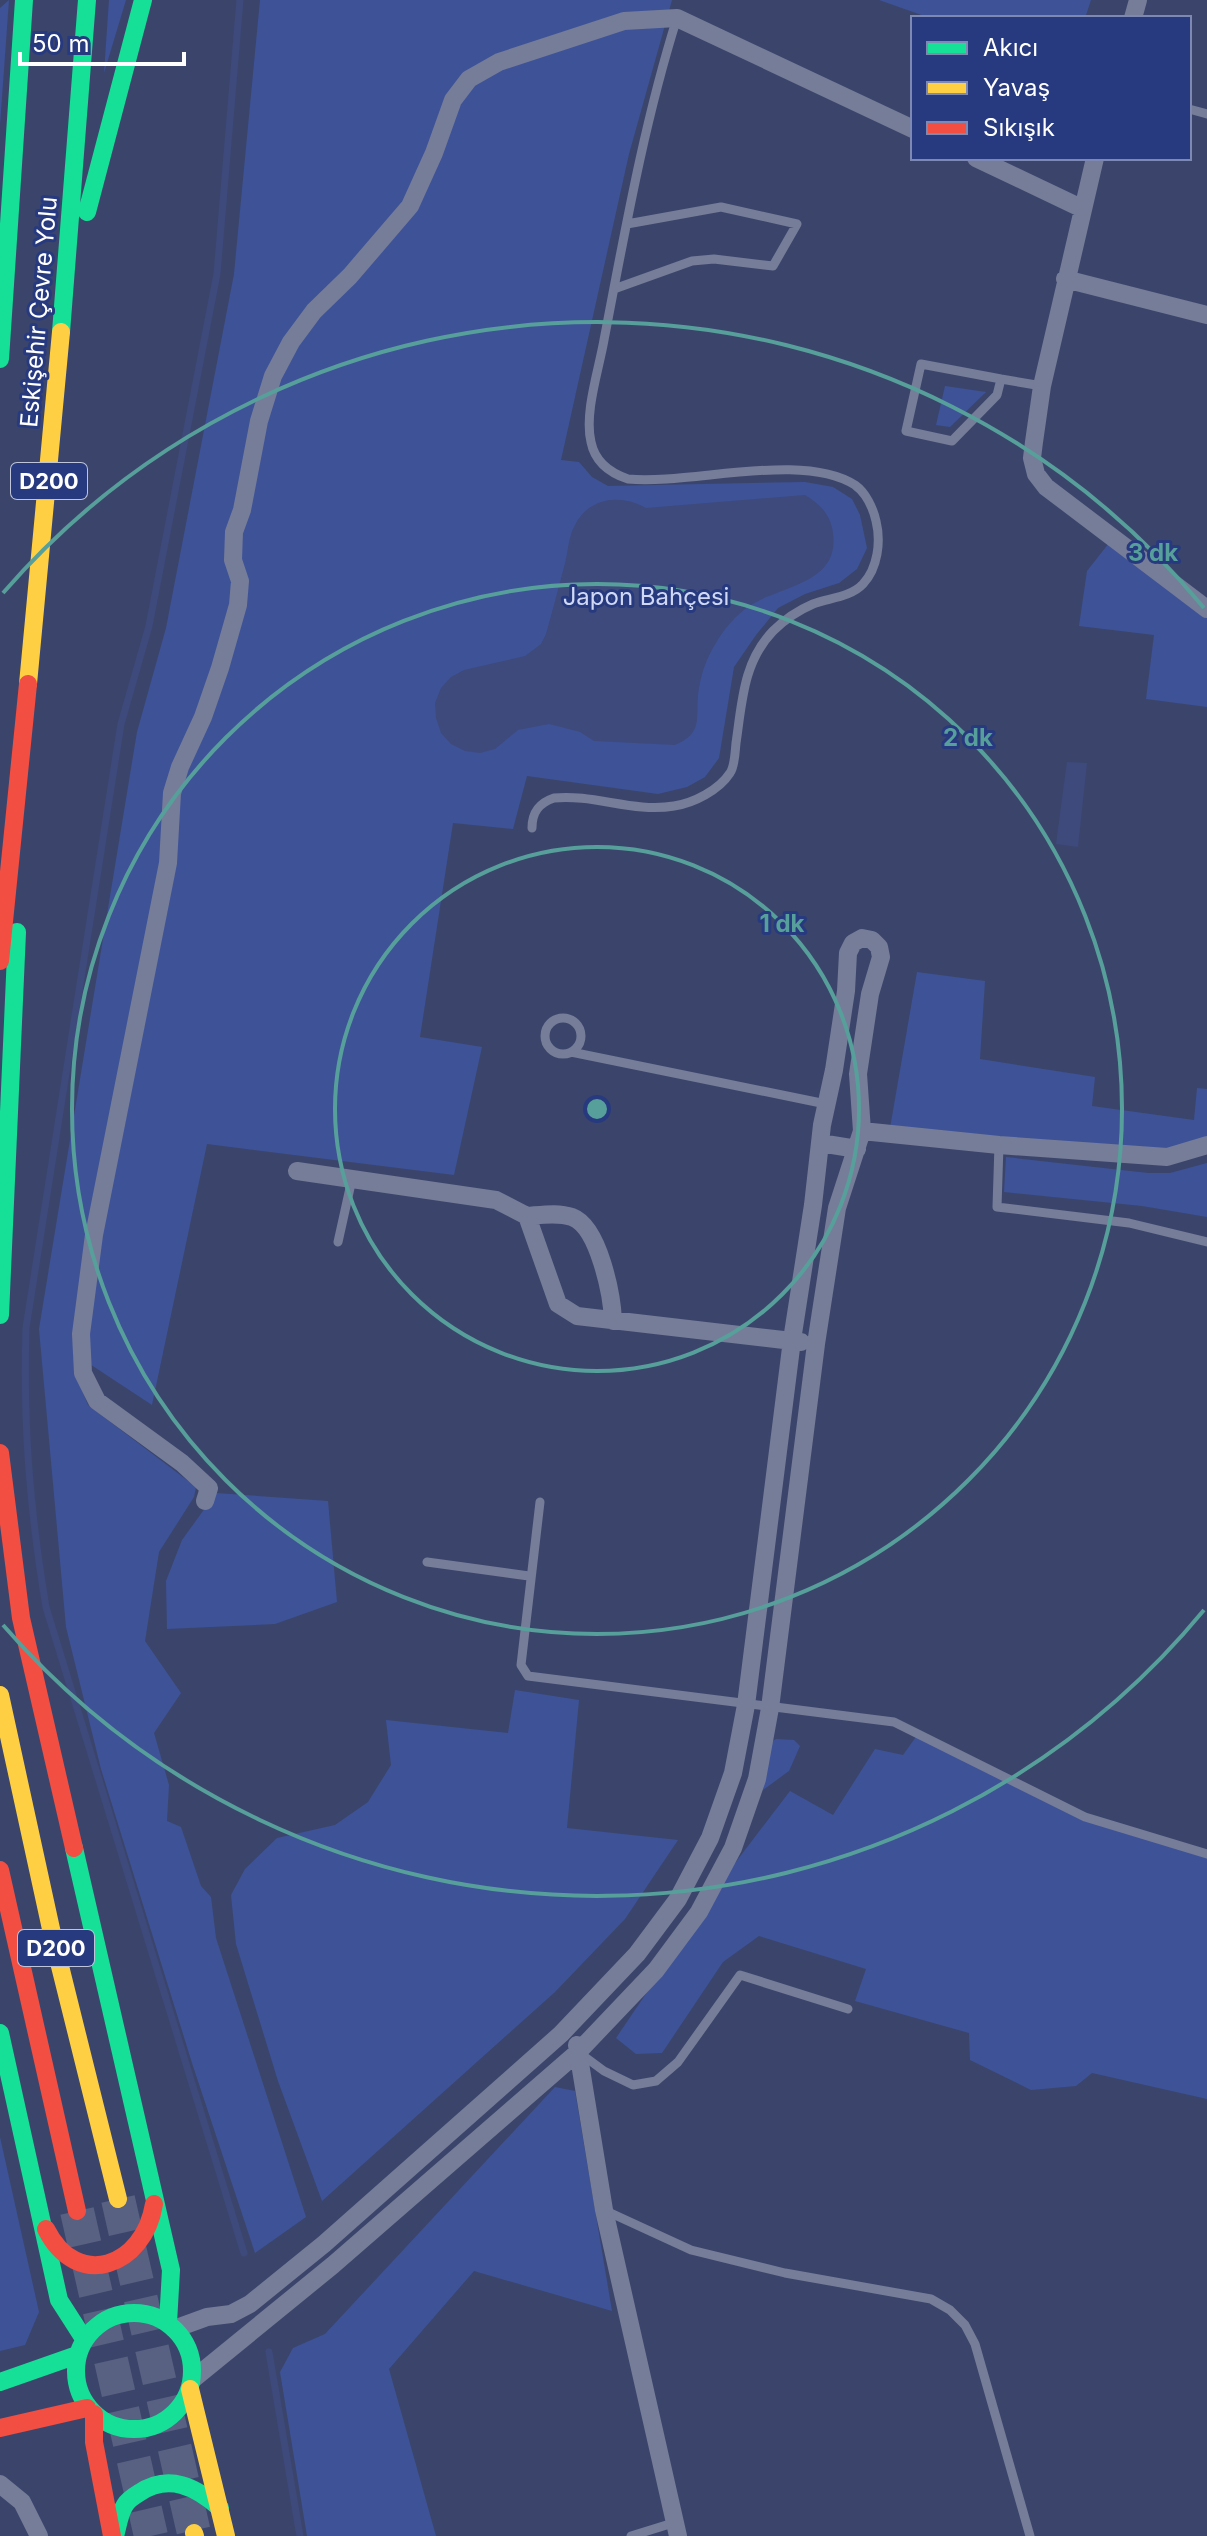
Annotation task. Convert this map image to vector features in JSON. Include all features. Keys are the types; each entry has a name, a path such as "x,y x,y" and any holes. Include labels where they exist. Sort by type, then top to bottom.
{"main road":[{"name":"Eskişehir Çevre Yolu","path":"0,359 24,0"},
{"name":"Eskişehir Çevre Yolu","path":"0,961 66,290 87,0"},
{"path":"66,290 143,0"},
{"path":"0,250 7,287"},
{"path":"0,1315 29,675"},
{"path":"0,1453 21,1618 171,2270 171,2326"},
{"name":"D200","path":"0,1695 53,1938 118,2199"},
{"name":"D200","path":"0,1870 77,2211"},
{"path":"0,2033 59,2300 80,2347"},
{"path":"43,2223 55,2245 75,2260 99,2265 123,2259 143,2243 153,2221 154,2196"},
{"path":"191,2384 182,2404 171,2417 156,2425 140,2430 107,2424 90,2411 78,2392 75,2374 80,2347 97,2325 113,2316 132,2312 151,2315 171,2326 189,2352 191,2384 226,2536"},
{"path":"0,2382 80,2347"},
{"path":"0,2428 90,2411"},
{"path":"90,2411 113,2536"},
{"path":"113,2536 125,2505 158,2483 171,2481 191,2487 220,2508"}],"street":[{"path":"205,1501 209,1488 182,1463 97,1401 83,1373 81,1334 94,1235 168,863 172,793 180,767 203,717 238,605 240,581 233,560 234,532 242,510 259,421 291,342 314,311 350,276 410,206 453,100 469,79 499,62 624,21 677,18 911,128"},
{"path":"980,160 1081,208"},
{"path":"1094,160 1042,386 1032,458 1036,474 1046,487 1207,609"},
{"path":"1065,279 1207,315"},
{"path":"171,2326 231,2314 250,2304 324,2244 572,2022 637,1954 678,1899 710,1838 733,1773 746,1705 792,1340 826,1104 846,991 848,953 853,943 862,938 872,940 879,947 881,957 870,994 858,1074 860,1140 837,1208 816,1344 770,1708 757,1779 733,1848 699,1912 656,1970 578,2052 191,2384"},
{"path":"826,1104 861,1109"},
{"path":"820,1143 860,1140 999,1145 1167,1157 1207,1145"},
{"path":"297,1171 496,1200 527,1216 557,1214 573,1217 585,1226 597,1251 612,1300 613,1321"},
{"path":"527,1216 558,1304 577,1316 816,1344"},
{"path":"572,2022 604,2210 675,2530"},
{"path":"0,2484 22,2502 39,2536"}],"lane":[{"path":"532,828 535,812 540,805 554,798 656,808 677,806 716,787 732,771 748,669 759,649 773,631 791,616 811,605 848,594 862,585 877,552 878,528 870,505 856,486 830,474 800,469 639,480 617,475 599,461 590,441 589,417 627,224 655,88 677,18"},
{"path":"614,289 692,261 714,259 773,266 797,224 721,207 627,224"},
{"path":"1001,379 997,395 952,441 906,431 921,364 1042,386"},
{"path":"571,1052 579,1045 582,1035 579,1025 561,1017 551,1022 546,1031 546,1041 552,1050 561,1054 571,1052 826,1104"},
{"path":"999,1145 997,1207 1129,1223 1207,1242"},
{"path":"338,1242 352,1179"},
{"path":"540,1502 521,1665 528,1676 894,1722 1085,1817 1207,1854"},
{"path":"427,1562 529,1576"},
{"path":"578,2052 604,2071 633,2085 656,2081 678,2062 740,1975 848,2009"},
{"path":"604,2210 691,2250 785,2273 910,2293 931,2299 950,2310 965,2325 975,2344 1030,2536"},
{"path":"631,2536 675,2530"}],"green space":[{"path":"9,0 0,125 0,8"},
{"path":"109,0 126,0 104,73"},
{"name":"Japon Bahçesi","path":"260,0 672,0 629,154 561,460 579,462 592,477 608,486 805,482 833,487 852,499 860,515 867,548 857,569 839,583 805,594 778,608 756,635 734,667 719,758 705,777 687,787 658,794 527,776 513,829 453,823 420,1037 482,1047 454,1175 207,1144 152,1405 73,1353 77,1378 88,1405 196,1487 194,1497 159,1552 145,1641 181,1693 154,1733 169,1785 167,1821 181,1827 201,1886 211,1897 216,1938 306,2217 255,2253 192,2063 101,1769 66,1627 39,1329 137,732 166,628 234,274"},
{"path":"879,0 1091,0 1086,16 924,16"},
{"path":"945,386 986,392 950,427 936,425"},
{"path":"1113,538 1207,609 1207,707 1146,699 1154,635 1079,626 1087,571"},
{"path":"917,972 985,981 980,1059 1095,1077 1092,1106 1194,1120 1197,1088 1207,1089 1207,1145 1167,1157 889,1134"},
{"path":"1006,1157 1148,1173 1170,1173 1207,1163 1207,1217 1142,1206 1004,1192"},
{"path":"216,1493 328,1501 337,1602 275,1624 167,1629 166,1581 182,1540"},
{"path":"515,1690 579,1700 567,1828 678,1840 625,1919 555,1992 322,2201 278,2081 236,1944 231,1895 245,1869 277,1838 335,1825 368,1802 391,1765 386,1720 508,1733"},
{"path":"918,1734 1049,1801 1207,1854 1207,2099 1092,2073 1076,2086 1031,2090 970,2060 969,2033 855,2001 866,1969 759,1936 723,1962 662,2053 636,2054 616,2038 732,1867 790,1791 833,1815 875,1749 903,1755"},
{"path":"776,1739 794,1740 800,1746 789,1771 763,1790 771,1742"},
{"path":"555,2087 575,2091 612,2311 474,2271 389,2369 436,2536 307,2536 280,2372 293,2348 325,2334"},
{"path":"0,2137 39,2312 25,2345 0,2351"}],"shaded area":[{"path":"805,495 824,511 832,527 833,550 827,563 805,581 748,607 726,628 706,661 699,688 696,724 684,740 675,745 594,741 580,732 549,724 518,730 495,749 480,753 465,751 451,744 441,733 435,703 441,688 451,677 464,670 525,656 541,644 571,535 588,509 616,500 646,508"},
{"path":"1067,762 1087,763 1078,847 1056,844"}],"waterway":[{"path":"240,0 217,274 149,626 121,724 26,1328 25,1364 29,1468 46,1607 244,2253"},
{"path":"269,2352 300,2536"}],"tunnel":[{"path":"118,2199 194,2533"},
{"path":"77,2211 151,2536"}],"traffic: fast":[{"path":"0,359 24,0"},
{"path":"61,332 87,0"},
{"path":"87,212 143,0"},
{"path":"0,1315 17,932"},
{"path":"74,1848 171,2270 168,2323"},
{"path":"0,2033 59,2300 84,2339"},
{"path":"134,2313 156,2317 175,2330 188,2349 192,2371 188,2393 175,2412 156,2425 134,2429 112,2425 93,2412 80,2393 76,2371 80,2349 93,2330 112,2317 134,2313"},
{"path":"0,2382 77,2355"},
{"path":"115,2536 121,2512 128,2501 161,2484 171,2483 192,2489 220,2508"}],"traffic: slow":[{"path":"28,684 61,332"},
{"path":"0,1695 53,1938 118,2199"},
{"path":"190,2389 226,2536"}],"traffic: jam":[{"path":"0,961 28,684"},
{"path":"0,1453 21,1618 74,1848"},
{"path":"0,1870 77,2211"},
{"path":"46,2229 59,2248 75,2260 91,2265 108,2263 124,2256 137,2243 148,2226 154,2204"},
{"path":"0,2428 87,2408"},
{"path":"94,2414 94,2442 112,2536"}]}
